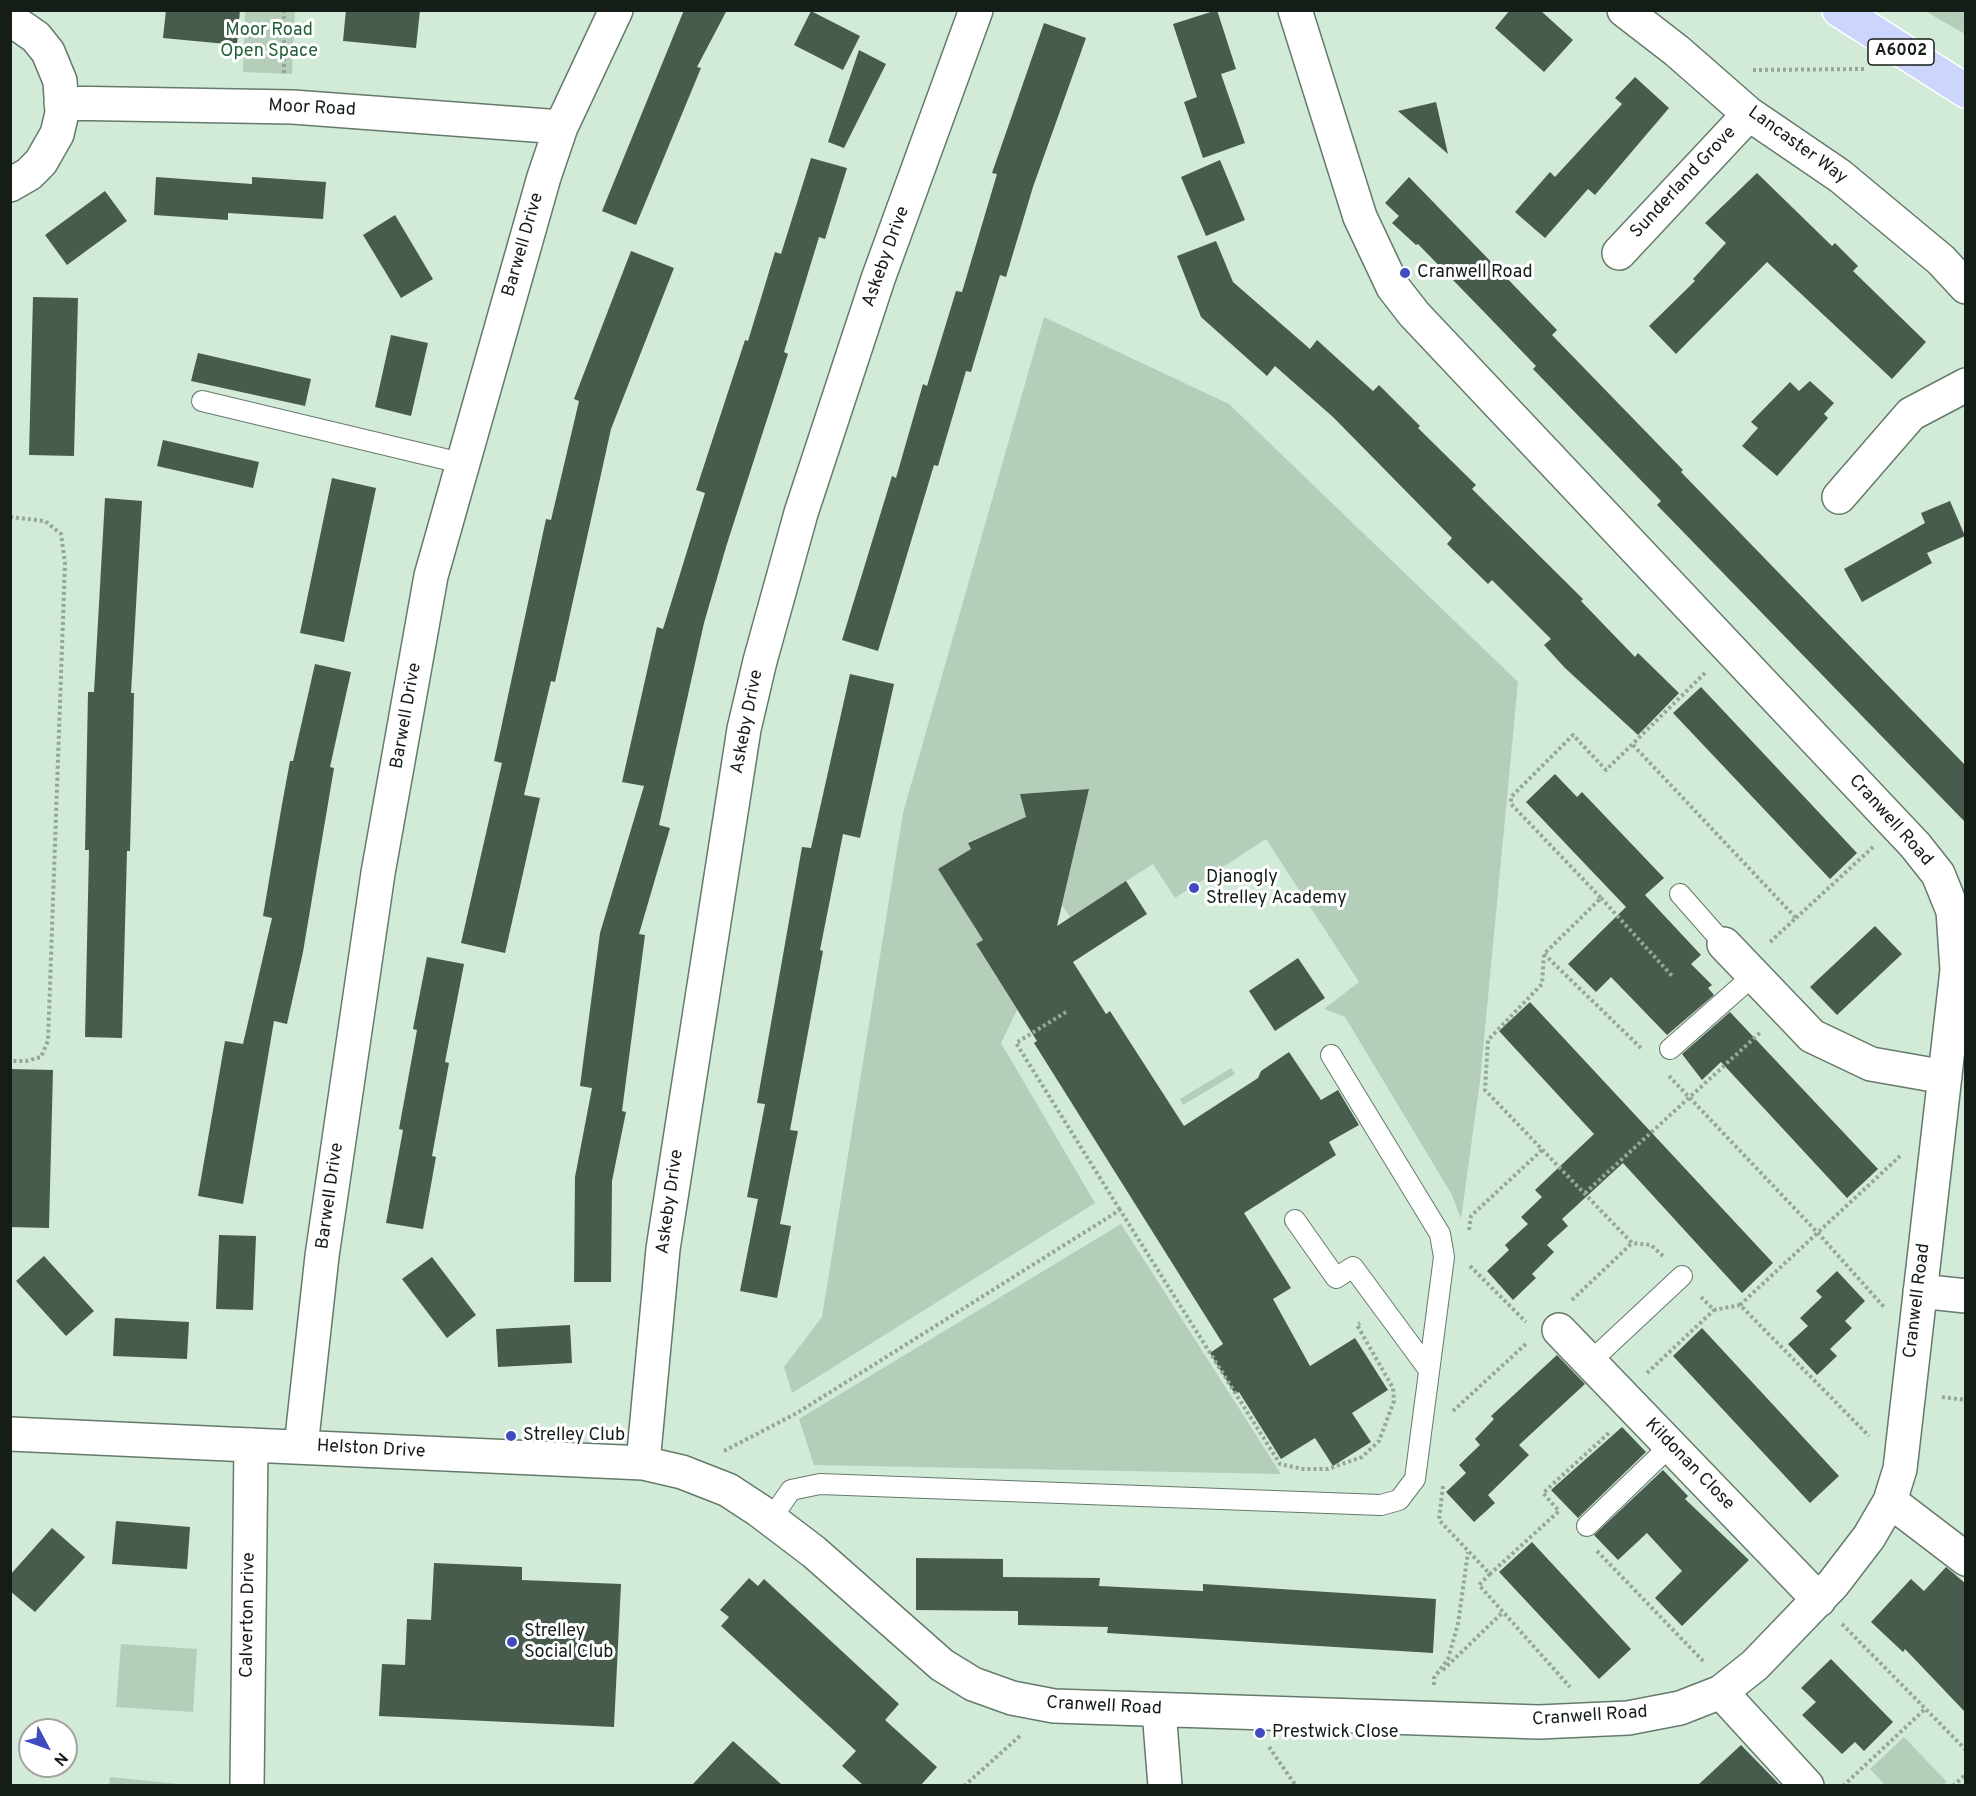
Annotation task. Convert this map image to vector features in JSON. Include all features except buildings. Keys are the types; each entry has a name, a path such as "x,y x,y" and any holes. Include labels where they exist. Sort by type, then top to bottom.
{"main road":[{"name":"A6002","path":"1839,10 1965,91"}],"street":[{"name":"Barwell Drive","path":"302,1447 322,1256 378,873 408,717 431,576 461,463 544,177 561,127 616,10"},
{"name":"Askeby Drive","path":"643,1463 663,1249 744,729 757,672 801,513 878,279 976,10"},
{"name":"Cranwell Road","path":"728,1490 814,1552 942,1665 973,1684 1012,1698 1054,1706 1539,1722 1628,1718 1680,1707 1724,1689 1755,1665 1819,1600 1852,1561 1890,1501 1900,1469 1957,970 1953,911 1938,874 1896,825 1414,314 1393,287 1360,217 1295,10"},
{"name":"Lancaster Way","path":"1624,10 1725,91 1749,114 1840,176 1941,260 1965,287"},
{"path":"10,19 36,37 48,52 60,81 62,113 57,134 41,162 29,174 10,185"},
{"name":"Moor Road","path":"61,103 284,107 561,127"},
{"name":"Sunderland Grove","path":"1619,253 1749,114"},
{"path":"1839,497 1911,414 1965,385"},
{"path":"1741,962 1812,1036 1871,1064 1945,1077"},
{"path":"1920,1291 1965,1296"},
{"name":"Kildonan Close","path":"1549,1328 1590,1362 1819,1600"},
{"name":"Helston Drive","path":"10,1434 643,1463 682,1472 728,1490"},
{"name":"Calverton Drive","path":"247,1785 252,1445"},
{"path":"1890,1501 1965,1559"},
{"path":"1724,1689 1807,1785"},
{"path":"1159,1710 1165,1785"}],"lane":[{"path":"202,401 461,463"},
{"path":"1670,1049 1741,962 1680,894"},
{"path":"771,1519 791,1490 820,1484 1381,1505 1399,1500 1415,1479 1444,1257 1440,1234 1331,1055"},
{"path":"1295,1220 1336,1278 1353,1267 1429,1370"},
{"path":"1590,1362 1682,1276"},
{"path":"1589,1535 1671,1445"}],"path":[{"path":"284,10 284,107"},
{"path":"1725,91 1742,70 1867,69"},
{"path":"10,517 45,521 62,534 65,563 48,1041 41,1057 26,1061 10,1060"},
{"path":"1673,977 1511,804 1511,796 1572,735 1606,770 1730,649"},
{"path":"1632,745 1796,918"},
{"path":"1741,962 1796,918 1896,825"},
{"path":"1485,1090 1488,1040 1542,984 1544,954 1601,898"},
{"path":"1544,954 1650,1057"},
{"path":"1585,1192 1786,1009"},
{"path":"1066,1012 1016,1043 1280,1464 1303,1469 1328,1469 1362,1457 1379,1441 1394,1401 1393,1388 1358,1324 1383,1308"},
{"path":"1666,1074 1817,1232 1914,1340"},
{"path":"1740,1305 1940,1119"},
{"path":"1469,1238 1471,1216 1543,1149"},
{"path":"682,1472 798,1413 1120,1210"},
{"path":"1453,1411 1549,1328 1632,1243"},
{"path":"1464,1271 1466,1261 1549,1328"},
{"path":"1567,1520 1543,1493 1714,1310"},
{"path":"1450,1405 1453,1411 1452,1422"},
{"path":"1444,1477 1439,1520 1490,1574"},
{"path":"1559,1511 1479,1586 1600,1720"},
{"path":"1589,1535 1724,1689"},
{"path":"1432,1719 1434,1678 1448,1659 1458,1624 1468,1551"},
{"path":"1819,1600 1965,1750"},
{"path":"1434,1678 1503,1612"},
{"path":"964,1785 1054,1706"},
{"path":"1843,1785 1925,1709"},
{"path":"1264,1714 1269,1750 1296,1785"},
{"path":"1953,1785 1965,1774"}],"green space":[{"name":"Moor Road Open Space","path":"245,11 295,11 292,74 243,72"},
{"path":"1925,11 1965,11 1965,34"},
{"path":"1044,317 1229,404 1518,682 1480,1081 1461,1219 1452,1195 1345,1017 1324,1009 1359,982 1266,839 1175,898 1153,864 1070,917 1062,905 1089,789 1020,794 1029,827 997,848 988,834 968,842 971,849 939,870 983,940 976,945 1017,1010 1001,1043 1095,1203 792,1393 784,1367 822,1317 903,813"},
{"path":"1231,1068 1235,1074 1183,1105 1180,1099"},
{"path":"1121,1224 1281,1474 814,1465 799,1419"},
{"path":"121,1644 197,1649 193,1712 116,1707"},
{"path":"1904,1737 1947,1782 1943,1785 1885,1785 1870,1769"},
{"path":"110,1777 188,1785 109,1785"}],"place":[{"name":"Cranwell Road","path":"1405,273"},
{"name":"Djanogly Strelley Academy","path":"1194,888"},
{"name":"Strelley Club","path":"511,1436"},
{"name":"Strelley Social Club","path":"512,1642"},
{"name":"Prestwick Close","path":"1260,1733"}]}
